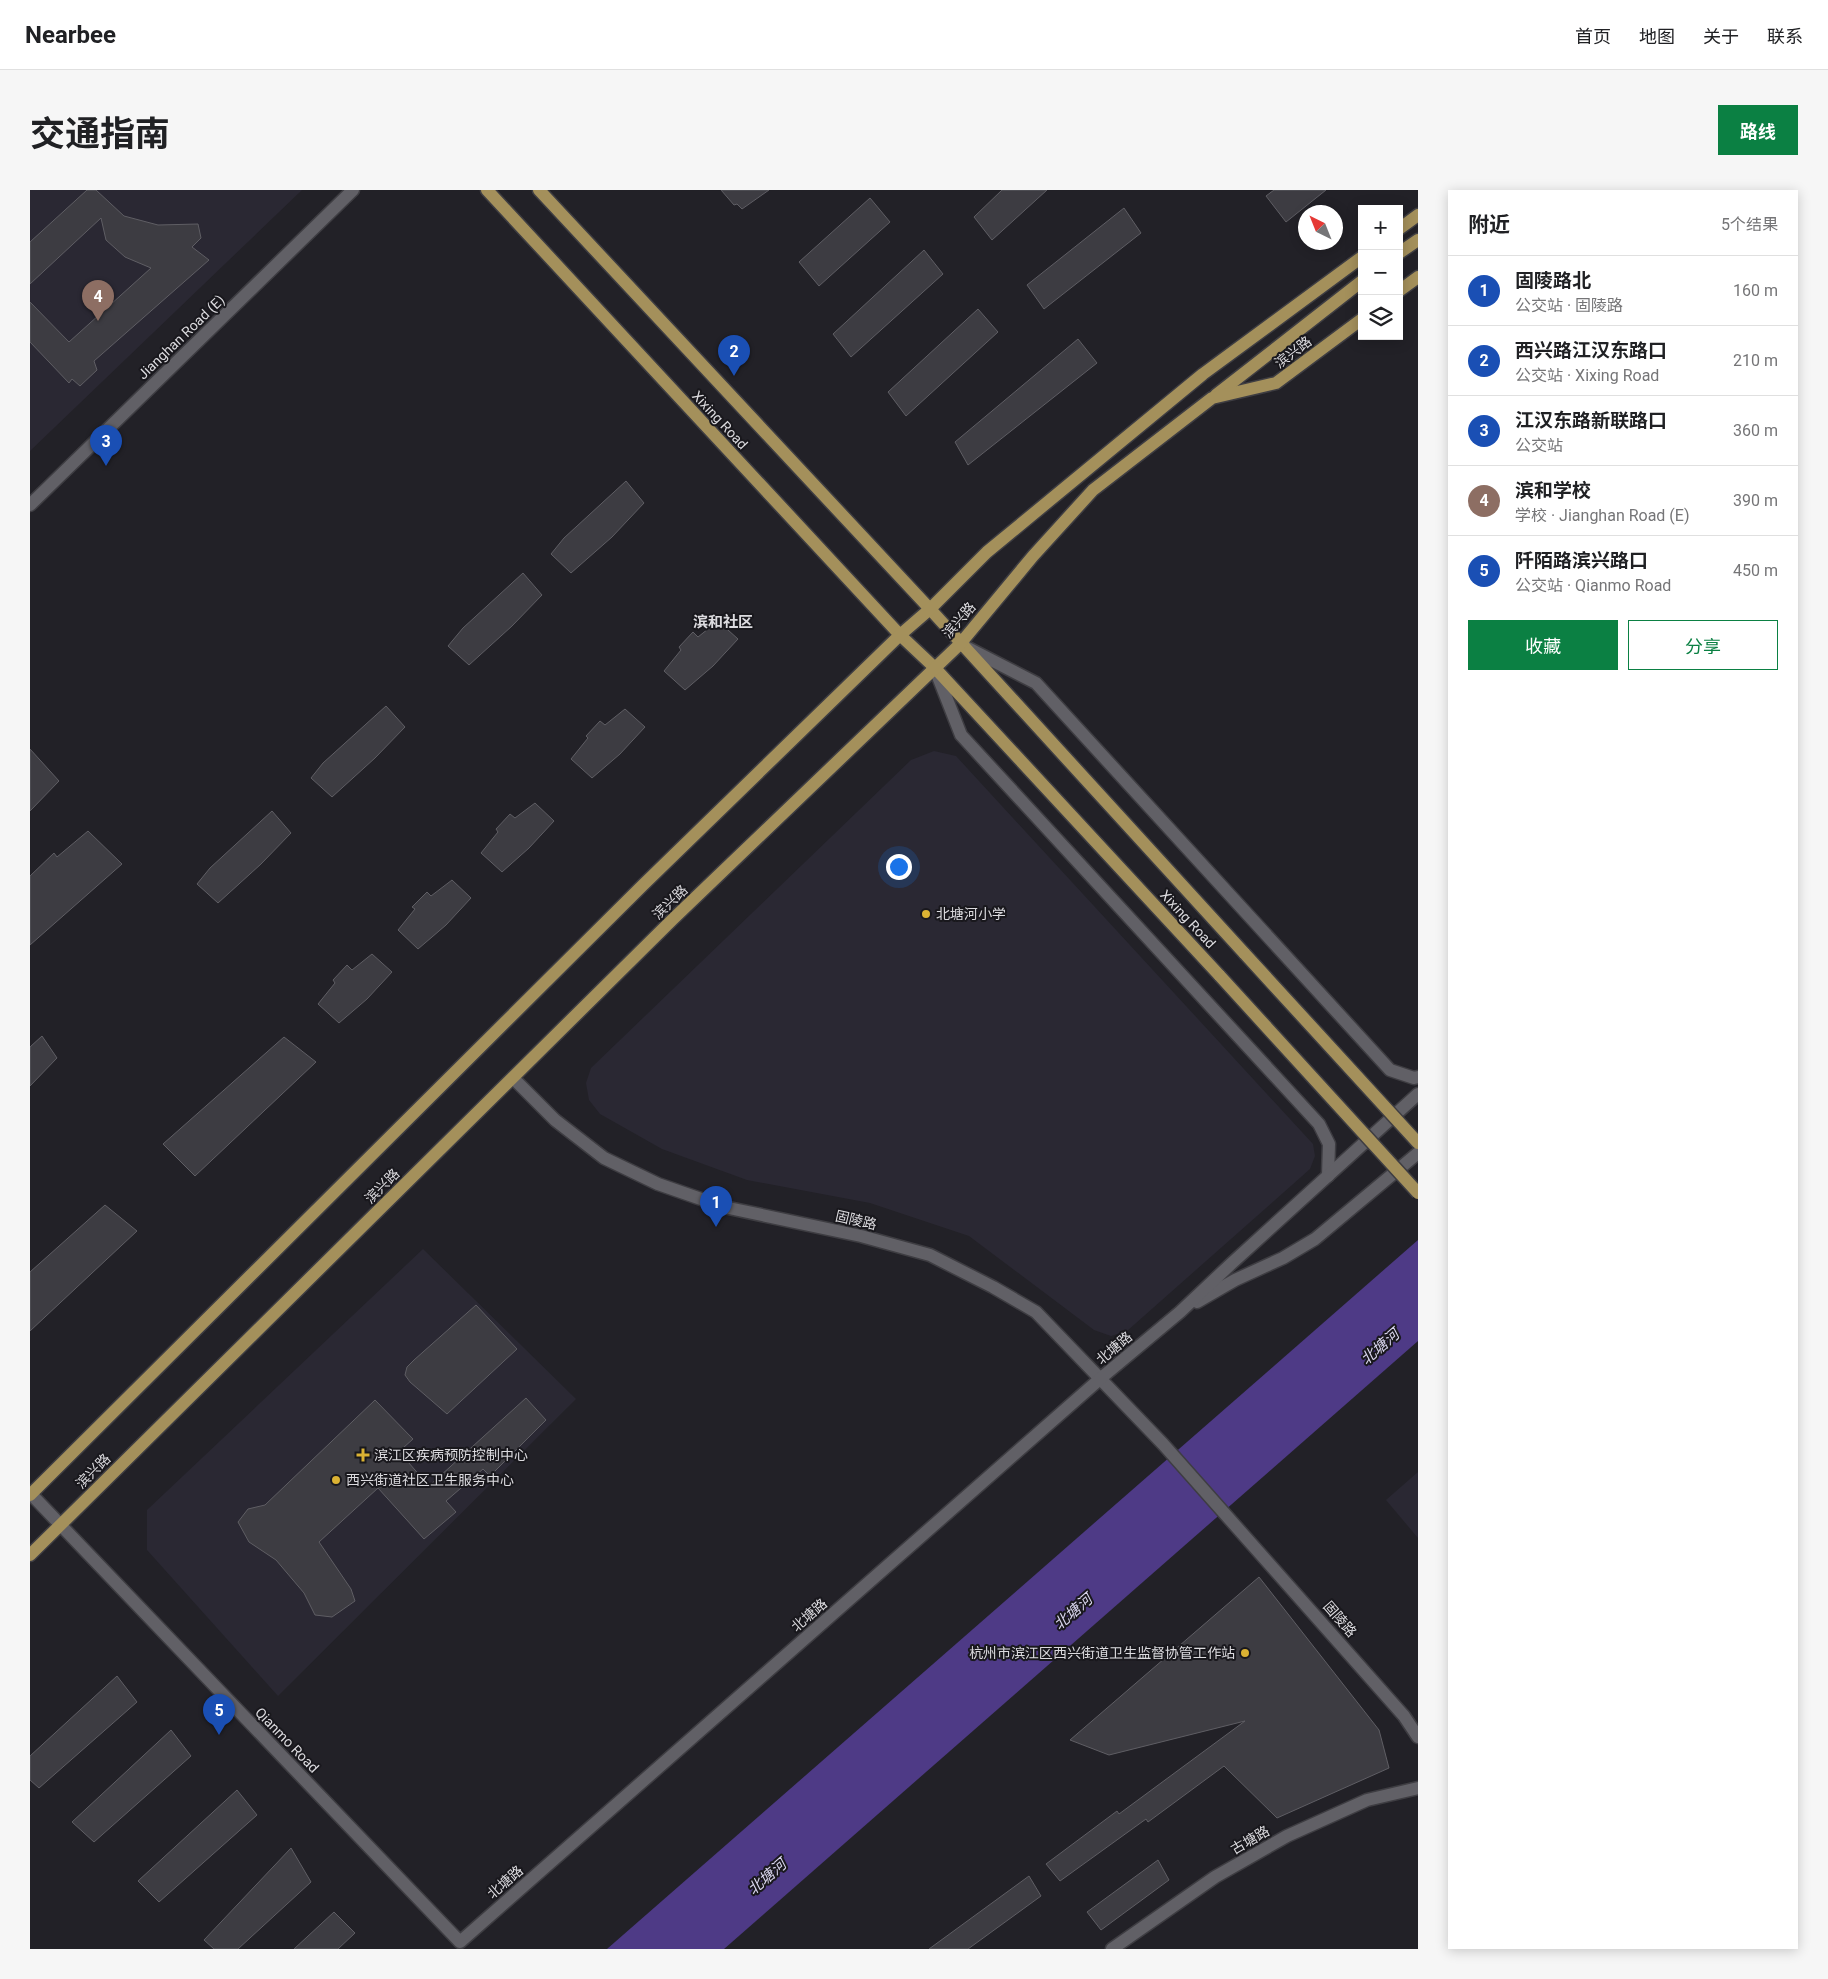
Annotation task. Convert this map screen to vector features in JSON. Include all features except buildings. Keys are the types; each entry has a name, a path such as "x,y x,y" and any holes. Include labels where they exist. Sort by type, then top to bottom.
{"main road":[{"name":"Xixing Road","path":"487,190 900,635 934,667 1418,1193"},
{"name":"Xixing Road","path":"539,190 930,610 1418,1143"},
{"path":"1403,226 1418,216"},
{"path":"1403,250 1418,240"},
{"name":"滨兴路","path":"31,1494 643,885 900,635 930,610 987,552 1203,374 1358,260"},
{"path":"1403,288 1418,277"},
{"path":"1212,398 1358,284"},
{"name":"滨兴路","path":"30,1555 673,920 960,644 1032,556 1093,490 1212,398 1276,384 1358,322"}],"street":[{"name":"Jianghan Road (E)","path":"30,505 353,190"},
{"name":"Xixing Road","path":"960,644 1036,683 1390,1070 1418,1078"},
{"name":"Xixing Road","path":"934,667 961,735 1319,1124 1329,1144 1328,1176"},
{"name":"固陵路","path":"513,1078 556,1120 604,1158 658,1184 724,1207 861,1236 930,1255 1036,1312 1163,1444 1235,1524 1404,1716 1418,1737"},
{"name":"北塘路","path":"460,1942 1101,1378 1180,1312 1418,1094"},
{"name":"北塘路","path":"1180,1312 1235,1280 1283,1258 1315,1239 1418,1153"},
{"name":"Qianmo Road","path":"31,1494 460,1942"},
{"name":"古塘路","path":"1112,1949 1215,1877 1287,1836 1367,1800 1418,1788"}],"shaded area":[{"path":"30,190 302,190 30,451"},
{"name":"北塘河小学","path":"934,751 956,756 1313,1144 1315,1156 1310,1169 1127,1331 1111,1336 1094,1330 969,1236 870,1203 747,1180 662,1149 600,1114 589,1100 586,1083 591,1068 911,760"},
{"name":"滨江区疾病预防控制中心","path":"423,1249 576,1399 278,1696 147,1550 147,1510"},
{"path":"1418,1472 1418,1538 1386,1500"}],"water":[{"name":"北塘河","path":"1418,1240 1418,1341 724,1949 607,1949"}],"place":[{"name":"滨和学校","path":"98,321"},
{"name":"西兴路江汉东路口","path":"734,376"},
{"name":"江汉东路新联路口","path":"106,466"},
{"name":"北塘河小学","path":"926,914"},
{"name":"固陵路北","path":"716,1227"},
{"name":"滨江区疾病预防控制中心","path":"363,1455"},
{"name":"西兴街道社区卫生服务中心","path":"336,1480"},
{"name":"杭州市滨江区西兴街道卫生监督协管工作站","path":"1245,1653"},
{"name":"阡陌路滨兴路口","path":"219,1735"}],"district":[{"name":"滨和社区","path":"723,622"}]}
